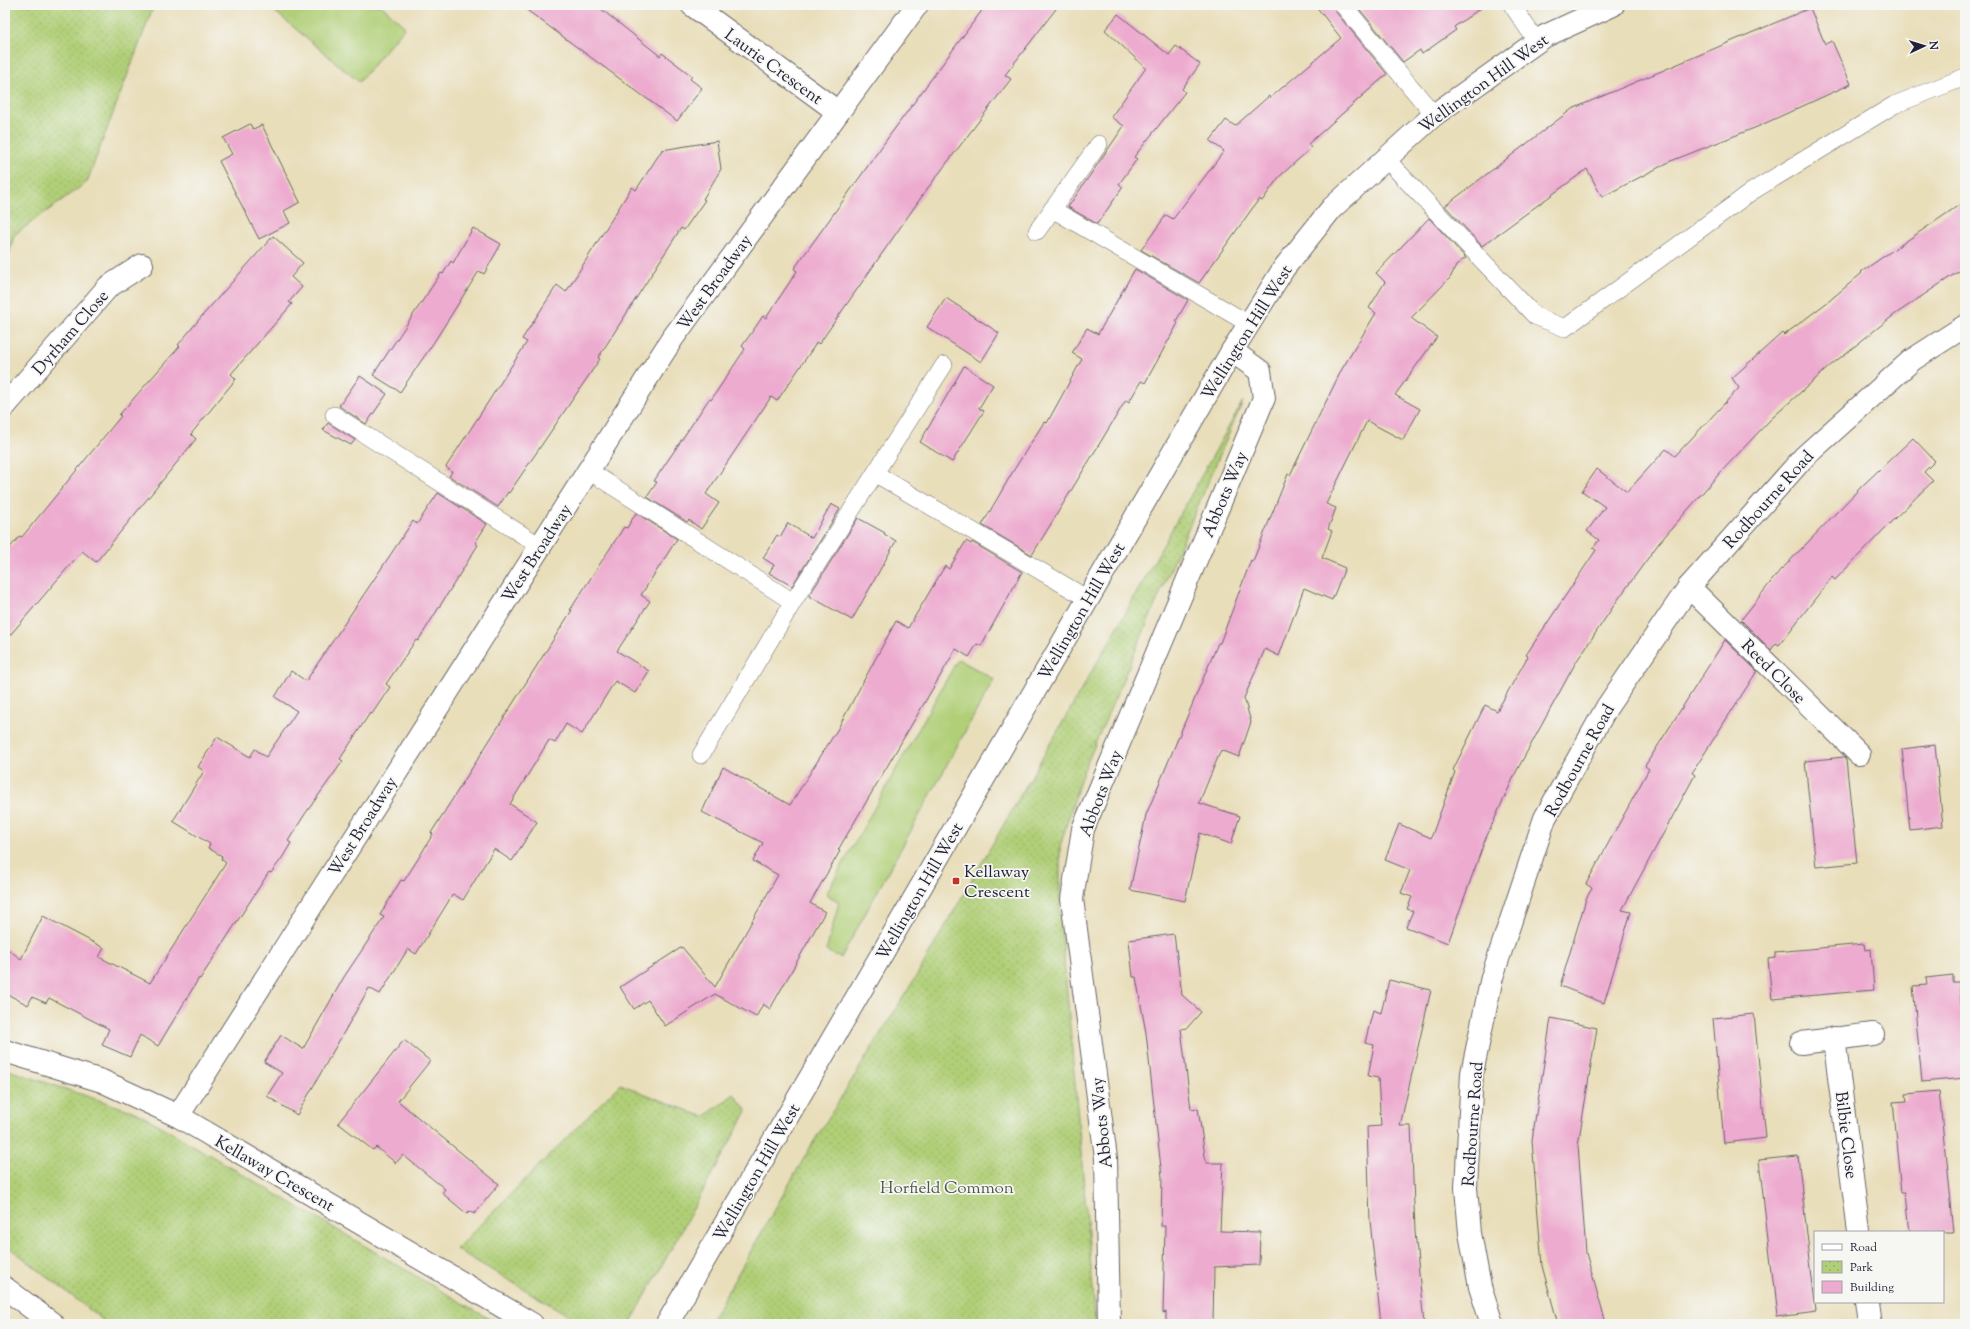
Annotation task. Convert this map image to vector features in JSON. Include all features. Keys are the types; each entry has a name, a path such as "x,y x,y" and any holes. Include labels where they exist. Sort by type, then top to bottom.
{"street":[{"name":"Laurie Crescent","path":"692,5 838,112"},
{"name":"West Broadway","path":"178,1116 672,339 918,5"},
{"name":"Wellington Hill West","path":"667,1324 1232,351 1284,268 1332,208 1387,160 1434,115 1537,42 1613,5"},
{"name":"Dyrham Close","path":"5,406 108,287 142,265"},
{"name":"Rodbourne Road","path":"1492,1324 1480,1286 1470,1233 1466,1188 1472,1073 1492,977 1545,818 1607,707 1689,587 1804,457 1912,360 1965,326"},
{"name":"Abbots Way","path":"1110,1324 1106,1158 1072,898 1083,829 1264,398 1260,371 1232,351"},
{"name":"Reed Close","path":"1689,587 1859,754"},
{"path":"1801,1042 1873,1034"},
{"name":"Bilbie Close","path":"1834,1038 1858,1231"},
{"name":"Kellaway Crescent","path":"5,1051 102,1081 178,1116 532,1324"},
{"path":"5,1288 53,1324"},
{"path":"1867,1303 1870,1324"}],"lane":[{"path":"1343,5 1434,115"},
{"path":"1512,5 1537,42"},
{"path":"1387,160 1535,316 1565,328 1751,192 1894,105 1965,77"},
{"path":"1038,231 1099,144"},
{"path":"1052,210 1248,324"},
{"path":"701,755 793,602 876,474 944,365"},
{"path":"334,415 540,546"},
{"path":"589,471 793,602"},
{"path":"876,474 1088,599"}],"green space":[{"path":"5,5 154,5 87,182 14,235 5,272"},
{"path":"267,5 381,5 405,27 359,82"},
{"name":"Horfield Common","path":"1243,401 1081,777 1060,847 1060,913 1096,1324 709,1324 811,1146 917,975 1121,621"},
{"path":"958,659 994,679 841,958 826,951 839,902 826,894"},
{"path":"5,1069 138,1113 498,1324 108,1324 5,1244"},
{"path":"620,1084 704,1117 734,1094 747,1111 630,1324 583,1324 456,1249"}],"building":[{"path":"520,5 596,5 660,56 662,53 692,76 690,79 702,88 677,121"},
{"path":"986,5 1059,5 1005,75 1011,79 927,189 819,344 817,342 777,401 771,397 706,494 719,503 701,529 689,520 687,522 647,497 657,482 654,481 709,399 711,400 745,349 742,346 763,316 766,318 797,271 794,269"},
{"path":"1315,5 1333,5 1335,11 1387,74 1308,144 1311,148 1279,177 1262,201 1259,199 1199,283 1141,250 1166,215 1173,219 1224,151 1210,141 1226,120 1235,126 1269,96 1270,98 1341,38"},
{"path":"1356,5 1485,5 1454,27 1456,30 1422,54 1420,50 1403,62"},
{"path":"1810,8 1825,44 1832,41 1851,84 1757,127 1671,161 1602,197 1587,169 1482,246 1445,206 1572,109"},
{"path":"1118,14 1169,55 1176,46 1200,64 1182,89 1185,92 1134,157 1137,159 1119,184 1123,187 1097,224 1068,207 1124,126 1111,117 1146,68 1105,30"},
{"path":"250,124 253,129 262,125 300,202 284,211 290,223 259,239 219,161 232,154 223,138"},
{"path":"717,141 721,169 703,199 705,200 684,230 681,228 598,358 600,359 498,507 449,476 452,472 446,467 527,342 522,339 557,285 566,292 632,187 636,190 662,150"},
{"path":"1965,201 1965,267 1894,315 1831,365 1771,419 1718,475 1659,543 1619,598 1576,662 1516,772 1485,840 1448,943 1406,927 1413,911 1407,909 1412,897 1401,893 1410,870 1385,860 1399,824 1431,838 1455,772 1453,770 1485,705 1497,711 1528,656 1526,655 1596,550 1593,548 1599,540 1587,531 1605,507 1582,491 1597,469 1627,492 1666,449 1675,456 1739,388 1732,378 1782,333 1784,335 1829,301 1862,273 1861,272"},
{"path":"1429,218 1466,258 1457,264 1450,278 1411,318 1437,337 1395,395 1420,409 1403,440 1367,421 1326,504 1336,508 1328,529 1332,531 1322,558 1345,568 1332,600 1304,588 1279,656 1265,649 1244,698 1251,722 1239,757 1221,750 1199,803 1240,816 1231,844 1200,833 1185,901 1130,890 1146,815 1218,643 1220,643 1251,560 1253,561 1288,474 1290,475 1342,369 1376,313 1369,308 1385,282 1376,273"},
{"path":"473,228 501,244 484,274 479,271 400,392 373,375 441,273 443,274 451,261 453,263"},
{"path":"273,236 303,263 291,277 302,287 289,302 292,304 231,374 236,379 191,434 196,439 96,562 82,551 5,641 5,553 20,536 22,537 121,416 119,415 180,346 178,345 202,316"},
{"path":"1135,269 1188,300 1176,321 1178,323 1145,383 1141,381 1129,402 1126,400 1032,555 982,525 1044,422 1047,423 1082,359 1072,353 1087,328 1098,334"},
{"path":"946,298 999,333 981,362 927,327"},
{"path":"964,366 993,385 979,408 984,411 952,462 920,442"},
{"path":"360,376 387,394 366,424 339,406"},
{"path":"328,423 355,440 351,445 323,430"},
{"path":"1913,438 1935,461 1924,472 1933,481 1835,580 1832,577 1779,645 1776,643 1771,650 1741,620 1781,569 1862,486"},
{"path":"438,493 487,524 475,543 478,545 418,641 416,640 386,684 390,687 372,714 370,713 340,759 343,761 305,814 288,841 291,843 282,858 271,873 269,872 200,979 199,978 158,1046 140,1035 130,1057 102,1045 109,1029 49,998 46,1003 32,997 28,1005 5,993 5,947 21,959 43,916 104,948 99,957 150,983 226,863 221,859 222,856 208,848 210,844 173,821 204,771 198,767 217,737 250,757 255,749 266,757 297,711 275,697 291,671 306,681 413,521 417,524"},
{"path":"831,504 840,509 792,586 769,573 774,565 763,558 777,535 780,537 788,523 812,538"},
{"path":"636,513 677,539 641,595 650,601 617,651 649,671 635,693 615,681 582,734 566,724 555,743 549,740 510,804 537,822 512,861 494,849 463,900 453,894 416,954 408,949 380,994 369,988 297,1115 267,1096 282,1073 264,1062 281,1035 303,1049 344,977 384,917 380,915 401,880 404,881 418,859 433,834 431,833 572,610 570,610 624,527 627,528"},
{"path":"858,518 896,541 852,620 809,596"},
{"path":"966,541 971,544 972,542 1022,572 981,646 977,644 969,657 956,649 838,850 840,851 810,903 825,912 770,1009 763,1004 756,1017 715,994 665,1026 648,1000 634,1009 620,987 682,947 715,987 778,875 753,861 763,843 702,812 723,767 790,805 837,730 896,621 908,628 945,566 949,569"},
{"path":"1725,640 1757,671 1692,773 1695,775 1622,910 1631,912 1604,1003 1560,986 1586,899 1592,888 1586,884 1649,769 1645,766"},
{"path":"1935,745 1943,826 1910,830 1902,749"},
{"path":"1844,757 1846,759 1857,863 1816,867 1805,761"},
{"path":"1174,934 1182,995 1201,1012 1187,1028 1181,1029 1191,1109 1198,1108 1206,1163 1223,1163 1220,1231 1260,1232 1259,1265 1214,1267 1213,1324 1166,1324 1166,1312 1163,1313 1165,1226 1161,1226 1162,1177 1146,1033 1136,977 1133,977 1129,940"},
{"path":"1864,944 1865,950 1871,949 1874,990 1772,999 1768,959 1775,958 1775,952"},
{"path":"1953,975 1953,982 1959,982 1965,1040 1965,1078 1922,1082 1913,986 1927,985 1926,978"},
{"path":"1389,980 1431,990 1400,1126 1411,1126 1415,1232 1424,1324 1381,1324 1370,1221 1367,1127 1381,1126 1378,1078 1368,1076 1374,1045 1365,1043 1373,1010 1381,1013"},
{"path":"1754,1014 1766,1138 1724,1143 1713,1018"},
{"path":"1551,1018 1597,1028 1578,1145 1586,1253 1606,1324 1558,1324 1542,1266 1532,1140"},
{"path":"404,1040 430,1061 398,1101 499,1184 474,1214 469,1211 467,1214 442,1193 445,1189 403,1155 396,1163 376,1147 373,1150 338,1123"},
{"path":"1939,1091 1953,1232 1910,1231 1906,1192 1902,1192 1893,1102 1907,1101 1906,1094"},
{"path":"1798,1156 1816,1312 1777,1317 1759,1160"}],"place":[{"name":"Kellaway Crescent","path":"956,881"}]}
